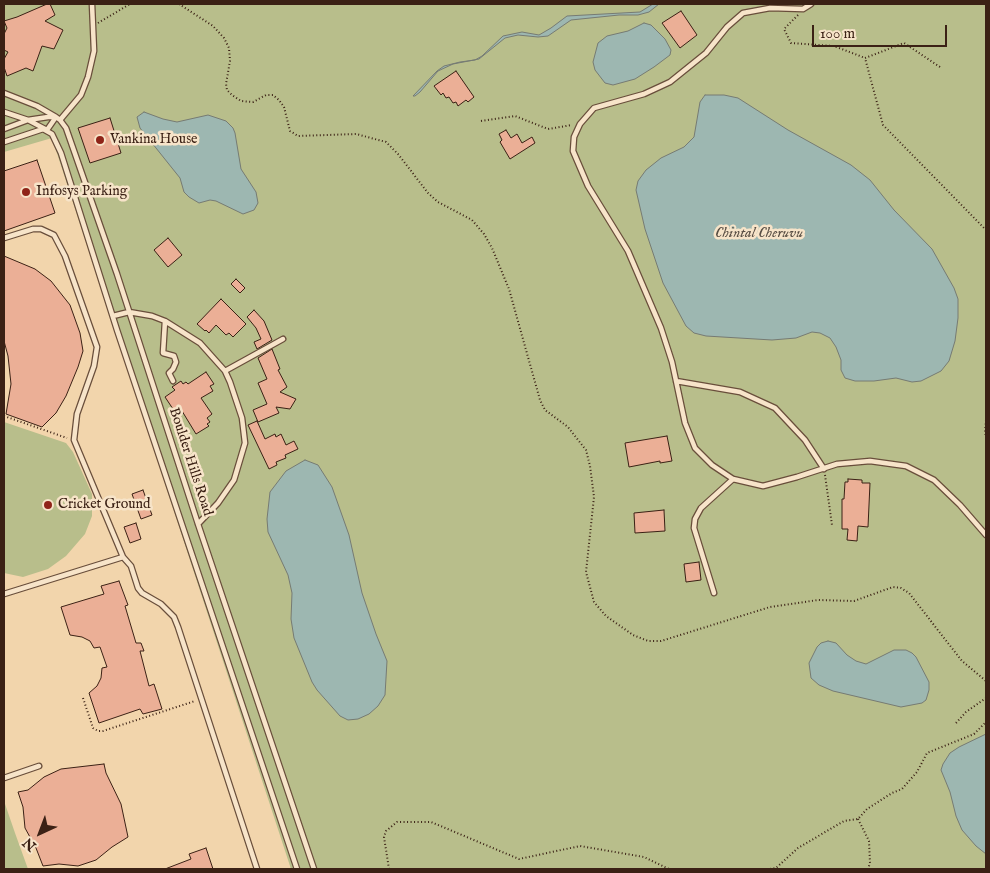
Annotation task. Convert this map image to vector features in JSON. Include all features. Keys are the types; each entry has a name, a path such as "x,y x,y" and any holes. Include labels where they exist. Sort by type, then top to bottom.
{"lane":[{"path":"4,142 43,129 47,130 81,95 88,77 94,51 92,4"},
{"path":"810,4 803,9 770,8 743,13 727,27 706,53 670,82 644,94 594,108 580,124 574,136 573,152 588,186 628,251 661,328 676,381 685,423 695,448 712,465 733,479 763,486 837,464 870,461 906,466 934,480 960,505 986,535"},
{"path":"4,94 37,106 58,119"},
{"path":"4,112 28,120 47,130"},
{"path":"4,129 28,120 58,119"},
{"name":"Boulder Hills Road","path":"58,119 66,128 130,312 198,524 314,869"},
{"name":"Boulder Hills Road","path":"47,130 52,134 61,152 113,316 297,869"},
{"path":"4,238 32,229 48,231 54,235 68,265 97,347 94,366 77,414 74,440 123,557 131,566 138,588 142,593 161,604 174,617 257,869"},
{"path":"113,316 130,312 152,316 165,321 200,343 226,371 242,418 245,443 234,480 218,503 198,524"},
{"path":"165,321 163,353 174,356 176,362 169,373 173,381"},
{"path":"226,371 283,339"},
{"path":"676,381 740,392 775,408 805,440 824,468"},
{"path":"714,593 694,528 695,518 701,508 733,479"},
{"path":"4,594 123,557"},
{"path":"4,778 39,766"}],"path":[{"path":"94,26 130,4"},
{"path":"178,4 214,26 224,38 229,48 230,61 226,84 227,90 232,95 241,101 253,102 273,95 284,107 290,131 298,136 356,134 386,142 398,154 428,193 438,202 472,220 484,234 492,248 508,289 540,400 545,410 568,427 586,450 594,497 586,572 594,602 606,616 633,635 648,641 661,641 770,607 818,600 854,601 893,587 901,588 910,593 962,661 986,681"},
{"path":"803,9 784,29 791,43 834,46 865,58 904,43 940,67"},
{"path":"865,58 883,125 986,230"},
{"path":"481,122 515,116 548,129 580,124"},
{"path":"4,416 74,440"},
{"path":"986,420 986,437"},
{"path":"824,468 832,525"},
{"path":"83,698 93,728 103,731 202,698"},
{"path":"956,723 966,712 986,698"},
{"path":"770,869 776,868 798,848 844,821 858,818 867,808 902,789 917,772 927,753 974,734 986,722"},
{"path":"858,818 869,841 870,863 868,869"},
{"path":"389,869 384,838 386,831 397,822 430,822 519,859 580,846 644,857 669,869"}],"green space":[{"path":"4,4 986,4 986,869 291,869 52,138 4,152"},
{"name":"Cricket Ground","path":"4,422 66,443 73,452 92,494 92,516 85,534 66,556 48,569 23,577 4,573"},
{"path":"4,801 15,833 28,869 4,869"}],"water":[{"path":"653,4 659,4 649,12 638,15 571,20 548,36 518,35 505,38 479,59 476,60 503,36 522,32 539,35 567,16 640,12"},
{"path":"644,23 651,25 665,39 671,50 670,55 635,79 613,85 605,83 595,70 593,62 598,43 607,36 628,31"},
{"path":"471,61 453,64 438,71 420,92 413,96 437,71 444,66 460,62"},
{"name":"Chintal Cheruvu","path":"705,95 724,95 738,98 788,130 851,165 870,180 894,210 932,249 954,288 958,299 955,341 949,361 941,371 921,381 912,382 896,378 855,381 845,378 841,370 841,360 836,347 830,338 820,333 812,332 796,338 772,340 706,336 694,333 686,326 663,283 645,229 636,190 638,181 646,170 661,158 684,147 694,137 700,102"},
{"path":"144,112 177,122 208,115 226,121 235,133 241,169 256,192 258,203 254,210 243,214 216,201 210,200 199,203 189,197 184,192 180,178 140,128 137,117"},
{"path":"305,460 318,465 332,487 349,535 362,593 387,661 385,695 378,706 369,714 358,719 348,720 340,716 312,682 294,638 291,619 292,593 288,575 268,532 267,519 270,492 286,471"},
{"path":"828,641 836,643 847,655 856,661 866,664 894,650 906,650 912,653 929,682 926,700 922,703 901,707 833,691 819,685 811,678 809,663 817,647 821,643"},
{"path":"986,734 986,854 962,830 941,770 950,753"}],"building":[{"path":"50,4 55,15 45,21 63,30 54,49 42,46 33,71 26,68 7,76 4,59 8,52 4,50 4,34 7,28 4,21"},
{"path":"681,11 697,35 680,48 662,23"},
{"path":"456,71 474,97 458,106 449,97 446,98 443,93 441,95 434,86"},
{"name":"Vankina House","path":"110,118 121,153 90,163 78,128"},
{"path":"506,130 511,138 517,134 522,143 532,137 535,143 510,159 500,142 502,140 499,134"},
{"name":"Infosys Parking","path":"37,160 55,213 4,231 4,171"},
{"path":"168,238 182,255 168,267 154,250"},
{"path":"4,256 35,269 51,281 70,305 80,333 83,351 78,367 66,396 56,413 42,427 6,414 11,384 8,356 4,341"},
{"path":"236,279 245,288 240,293 231,284"},
{"path":"221,299 246,324 233,337 229,333 226,335 216,325 209,333 197,324"},
{"path":"254,310 264,321 272,340 257,349 254,342 261,339 256,328 247,317"},
{"path":"272,349 280,369 278,370 287,387 280,392 296,399 290,409 276,407 279,413 258,422 253,410 267,404 258,383 267,379 258,358"},
{"path":"206,372 214,384 210,386 213,391 201,398 212,414 207,418 210,422 207,424 209,426 196,434 182,411 177,415 165,397 175,390 172,387 181,381 183,384 186,382 188,384"},
{"path":"257,421 265,439 275,434 276,437 281,434 286,445 294,441 298,449 285,455 286,458 276,462 277,465 269,469 248,425"},
{"path":"667,436 672,461 660,463 660,461 629,467 625,443"},
{"path":"848,479 862,480 862,483 870,483 868,527 858,526 857,541 847,540 848,529 842,529 842,499 844,499 845,482 848,482"},
{"path":"143,490 152,515 141,519 132,494"},
{"path":"664,510 665,531 635,533 634,513"},
{"path":"136,523 141,539 130,543 124,527"},
{"path":"699,562 701,580 686,582 684,564"},
{"path":"119,581 128,605 125,606 136,643 141,643 144,651 140,651 149,686 154,684 162,709 143,714 140,709 99,723 89,693 97,686 101,678 102,668 107,667 100,647 94,648 90,641 82,637 70,635 61,607 104,594 101,586"},
{"path":"104,764 106,773 121,804 128,837 96,860 78,866 59,864 43,866 25,828 23,807 18,792 28,790 44,777 61,769"},
{"path":"206,848 213,869 165,869 191,859 189,854"}],"place":[{"name":"Vankina House","path":"100,140"},
{"name":"Infosys Parking","path":"26,192"},
{"name":"Cricket Ground","path":"48,505"}]}
